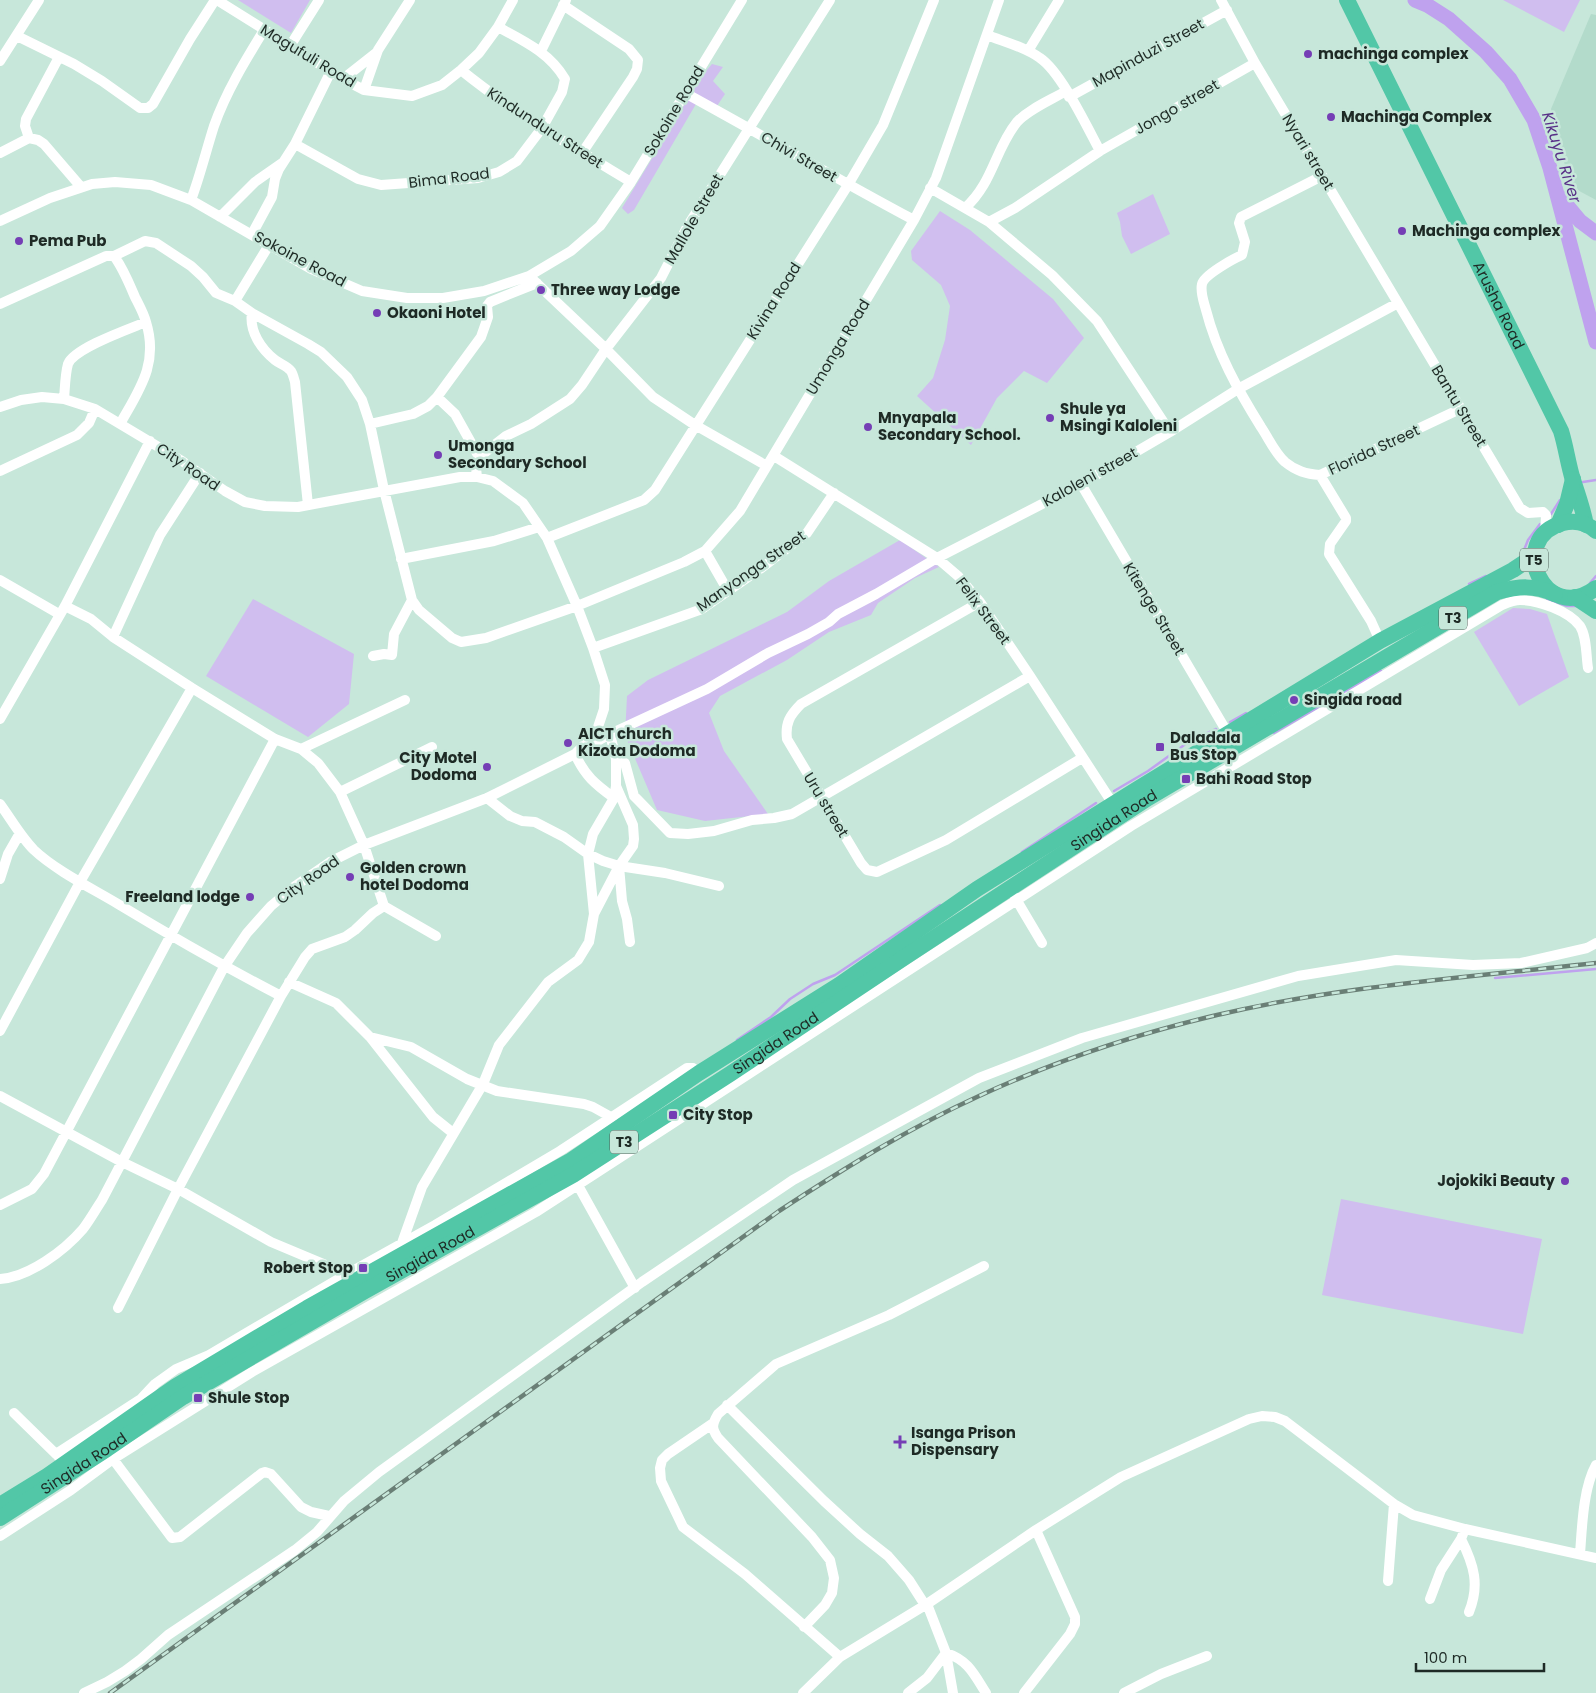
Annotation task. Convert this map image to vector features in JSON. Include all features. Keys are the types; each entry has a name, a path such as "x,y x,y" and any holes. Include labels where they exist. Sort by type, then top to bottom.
{"highway":[{"name":"Arusha Road","path":"1347,0 1552,412 1566,448 1573,480 1591,528"},
{"path":"1558,524 1567,504 1573,480"},
{"path":"1558,524 1568,522 1591,528"},
{"name":"T5","path":"1555,594 1542,583 1537,574 1534,556 1544,534 1558,524"},
{"name":"Singida Road","path":"0,1518 110,1454 183,1397 356,1282 575,1179 730,1074 1013,894 1232,740 1380,641 1513,570 1534,556"},
{"name":"Singida Road","path":"0,1505 61,1458 176,1386 570,1161 699,1073 839,985 977,889 1113,804 1497,592 1525,586 1575,597"},
{"path":"1575,597 1585,595 1596,588"},
{"path":"1575,597 1596,611"}],"street":[{"path":"0,61 39,0"},
{"path":"17,36 102,81 140,108 148,108 153,104 190,39 216,0"},
{"name":"Magufuli Road","path":"216,0 343,79 364,90 412,96 442,85 479,53 498,27 513,0"},
{"path":"290,46 319,0"},
{"path":"343,79 366,62 378,50 410,0"},
{"name":"Sokoine Road","path":"0,221 50,198 92,184 115,182 151,185 191,200 310,269 362,292 407,298 443,298 472,294 533,280 600,226 631,182 742,0"},
{"name":"Mallole Street","path":"479,457 506,436 531,424 570,399 582,385 606,349 661,278 687,226 830,0"},
{"name":"Kivina Road","path":"547,538 644,500 655,490 848,185 883,124 934,0"},
{"name":"Umonga Road","path":"577,606 706,551 740,511 914,220 936,178 999,0"},
{"path":"1028,51 1059,0"},
{"name":"Nyari street","path":"1221,0 1255,63 1398,303"},
{"path":"541,51 565,2 629,49 638,60 637,69 633,77 582,153"},
{"name":"Mapinduzi Street","path":"965,208 984,187 1009,134 1019,120 1227,10"},
{"name":"Bima Road","path":"295,144 358,179 381,186 478,178 499,172 517,161 542,128 562,92 565,79 559,68 541,51 498,27"},
{"path":"191,200 215,125 228,93 264,30"},
{"path":"987,35 1028,51 1046,62 1068,94 1100,151"},
{"path":"364,90 378,50"},
{"path":"30,138 25,126 26,119 59,57"},
{"name":"Jongo street","path":"989,222 1015,208 1100,151 1255,63"},
{"name":"Kindunduru Street","path":"461,70 542,128 631,182"},
{"path":"252,234 272,197 275,180 283,162 295,144 331,71"},
{"name":"Chivi Street","path":"685,93 914,220"},
{"path":"0,153 30,138 38,140 44,144 81,187"},
{"path":"220,217 255,182 283,162"},
{"name":"Florida Street","path":"1322,176 1242,217 1239,223 1245,242 1242,255 1207,277 1202,283 1202,296 1210,326 1218,348 1238,389 1274,448 1284,461 1303,474 1320,475 1460,409"},
{"path":"930,188 989,222 1052,275 1097,321 1170,432"},
{"path":"0,304 106,256 114,256 145,241 156,244 191,266 216,293 235,301 252,313 308,344 347,377 362,400 370,424 384,490 412,600 419,610 452,638 461,642 486,638 577,606"},
{"path":"235,301 269,245"},
{"path":"114,256 120,264 146,322 150,344 145,379 120,424"},
{"path":"370,424 413,414 428,406 437,397 481,337 488,317 487,306 490,302 533,280 606,349 653,397 695,425 767,466"},
{"name":"Kaloleni street","path":"576,754 610,734 730,676 768,653 828,622 838,614 937,558 1080,484 1170,432 1238,389 1398,303"},
{"name":"Bantu Street","path":"1398,303 1520,508 1528,513 1543,512 1546,515 1544,534"},
{"path":"252,313 250,322 262,346 267,353 292,372 295,382 308,505"},
{"path":"64,399 67,370 73,356 146,322"},
{"name":"City Road","path":"0,407 21,400 42,397 64,399 95,409 200,472 225,491 244,502 298,507 460,477 477,477 493,481 523,502 547,538 577,606 605,685 604,709 596,733 576,754 487,798 364,845 330,862 295,886 271,906 247,933 224,966 102,1200 83,1229 61,1250 31,1270 9,1278 0,1279"},
{"path":"437,397 455,414 479,457 476,468 477,477"},
{"path":"0,471 78,435 89,423 95,409"},
{"path":"0,719 62,610 150,441"},
{"name":"Felix Street","path":"774,456 937,558 958,576 980,602 1113,804"},
{"path":"113,637 160,535 200,472"},
{"path":"1320,475 1346,518 1330,544 1329,554 1371,621 1380,641"},
{"name":"Kitenge Street","path":"1080,484 1232,740"},
{"name":"Manyonga Street","path":"593,648 702,609 807,533 834,493"},
{"path":"402,559 494,541 538,527"},
{"path":"706,551 728,591"},
{"path":"0,580 62,610 91,619 113,637 192,688 275,739 301,749 318,763 340,792 364,845 384,906 436,936"},
{"path":"373,656 392,655 394,634 412,600"},
{"path":"1042,944 1013,894 1502,605 1518,600 1545,603 1565,614 1580,626 1585,642 1588,668"},
{"name":"Uru street","path":"980,602 801,704 790,715 787,726 787,739 861,863 867,870 877,872 946,840 1082,758"},
{"path":"616,759 625,763 634,796 670,833 688,834 714,831 752,820 792,814 1030,676"},
{"path":"0,1031 80,882 192,688"},
{"path":"301,749 405,700"},
{"path":"402,1243 422,1187 483,1084 499,1045 548,982 578,960 589,942 594,914 588,854 593,834 614,798 616,786 616,759 610,734"},
{"path":"0,1206 23,1195 38,1183 275,739"},
{"path":"340,792 432,746"},
{"path":"576,754 588,777 614,798"},
{"path":"594,914 619,866 633,846 633,825 616,786"},
{"path":"487,798 510,816 522,821 535,822 564,837 588,854 619,866 665,873 719,886"},
{"path":"0,804 20,833 34,850 43,857 80,882 170,935 281,996"},
{"path":"0,879 8,854 20,833"},
{"path":"619,866 622,900 630,942"},
{"path":"118,1308 281,996 305,957 312,949 345,937 384,906"},
{"path":"84,1693 125,1670 141,1659 168,1635 237,1587 288,1555 312,1536 344,1501 379,1472 635,1288 793,1180 979,1078 1082,1038 1298,976 1396,960 1473,965 1521,963 1587,948 1596,943"},
{"path":"289,982 336,1003 370,1037 433,1117 453,1133"},
{"path":"370,1037 412,1047 459,1075 497,1091 584,1104 612,1117"},
{"path":"0,1096 178,1190 270,1242 356,1282 402,1243 560,1151 687,1068 693,1068 699,1073"},
{"path":"0,1536 71,1490 110,1454 536,1212 575,1179 635,1288"},
{"path":"840,1656 804,1627 745,1574 683,1528 661,1481 660,1468 662,1460 712,1424 718,1414 776,1364 889,1315 984,1266"},
{"path":"727,1406 824,1501 860,1534 888,1556 909,1580 926,1604 946,1653 953,1693"},
{"path":"14,1413 61,1458"},
{"path":"803,1693 840,1656 926,1604 1036,1530 1121,1478 1226,1428 1262,1416 1275,1417 1285,1421 1394,1504 1413,1515 1463,1534 1596,1558"},
{"path":"712,1424 712,1430 718,1438 812,1537 830,1560 834,1578 832,1593 825,1604 804,1627"},
{"path":"110,1454 172,1538 180,1537 266,1472 271,1474 301,1507 311,1512 329,1516"},
{"path":"1580,1554 1583,1516 1592,1473 1596,1465"},
{"path":"1388,1581 1394,1504"},
{"path":"1024,1693 1070,1634 1075,1624 1075,1617 1069,1601 1036,1530"},
{"path":"1430,1599 1441,1570 1463,1534"},
{"path":"1463,1534 1476,1586 1469,1612"},
{"path":"908,1693 927,1678 946,1653"},
{"path":"946,1653 963,1661 986,1693"},
{"path":"1124,1693 1169,1671 1207,1656"}],"shaded area":[{"path":"238,0 310,0 291,33"},
{"path":"1503,0 1580,0 1564,32"},
{"path":"1591,14 1596,15 1596,200 1570,186 1551,109"},
{"path":"712,64 723,67 713,81 725,94 717,106 692,92"},
{"path":"688,99 696,104 634,210 628,214 622,208"},
{"path":"1153,194 1170,234 1131,254 1122,236 1117,213"},
{"path":"940,211 970,230 1053,299 1084,338 1047,383 1024,371 997,398 971,445 917,396 933,378 945,340 950,306 941,285 912,260 911,251"},
{"path":"900,540 939,567 915,578 878,603 871,615 829,632 787,660 720,696 709,713 724,751 768,814 705,821 657,810 625,735 627,696 648,680 787,612 829,581"},
{"path":"253,599 354,654 349,704 308,737 206,676"},
{"path":"1513,608 1530,609 1547,614 1569,677 1519,706 1474,632"},
{"path":"1341,1199 1542,1239 1523,1334 1322,1295"}],"waterway":[{"name":"Kikuyu River","path":"1415,0 1449,19 1486,52 1510,79 1534,120 1550,168 1596,342"},
{"path":"1560,197 1580,221 1596,233"},
{"path":"1583,482 1596,480"},
{"path":"1551,514 1560,500"},
{"path":"1522,555 1528,540 1540,524"},
{"path":"1469,584 1486,576"},
{"path":"1590,583 1596,576"},
{"path":"1547,599 1567,606 1577,606"},
{"path":"1274,733 1381,671"},
{"path":"1230,722 1246,713"},
{"path":"1114,791 1148,771 1187,743 1216,729"},
{"path":"1022,852 1096,803"},
{"path":"737,1040 771,1017 790,999 813,984 835,975 940,905"},
{"path":"1495,978 1596,969"}],"railway":[{"path":"110,1693 779,1211 877,1150 953,1108 1008,1083 1066,1060 1156,1031 1217,1015 1358,989 1596,963"}],"place":[{"name":"machinga complex","path":"1308,54"},
{"name":"Machinga Complex","path":"1331,117"},
{"name":"Machinga complex","path":"1402,231"},
{"name":"Pema Pub","path":"19,241"},
{"name":"Three way Lodge","path":"541,290"},
{"name":"Okaoni Hotel","path":"377,313"},
{"name":"Shule ya Msingi Kaloleni","path":"1050,418"},
{"name":"Mnyapala Secondary School.","path":"868,427"},
{"name":"Umonga Secondary School","path":"438,455"},
{"name":"Singida road","path":"1294,700"},
{"name":"AICT church Kizota Dodoma","path":"568,743"},
{"name":"Daladala Bus Stop","path":"1160,747"},
{"name":"City Motel Dodoma","path":"487,767"},
{"name":"Bahi Road Stop","path":"1186,779"},
{"name":"Golden crown hotel Dodoma","path":"350,877"},
{"name":"Freeland lodge","path":"250,897"},
{"name":"City Stop","path":"673,1115"},
{"name":"Jojokiki Beauty","path":"1565,1181"},
{"name":"Robert Stop","path":"363,1268"},
{"name":"Shule Stop","path":"198,1398"},
{"name":"Isanga Prison Dispensary","path":"900,1442"}]}
